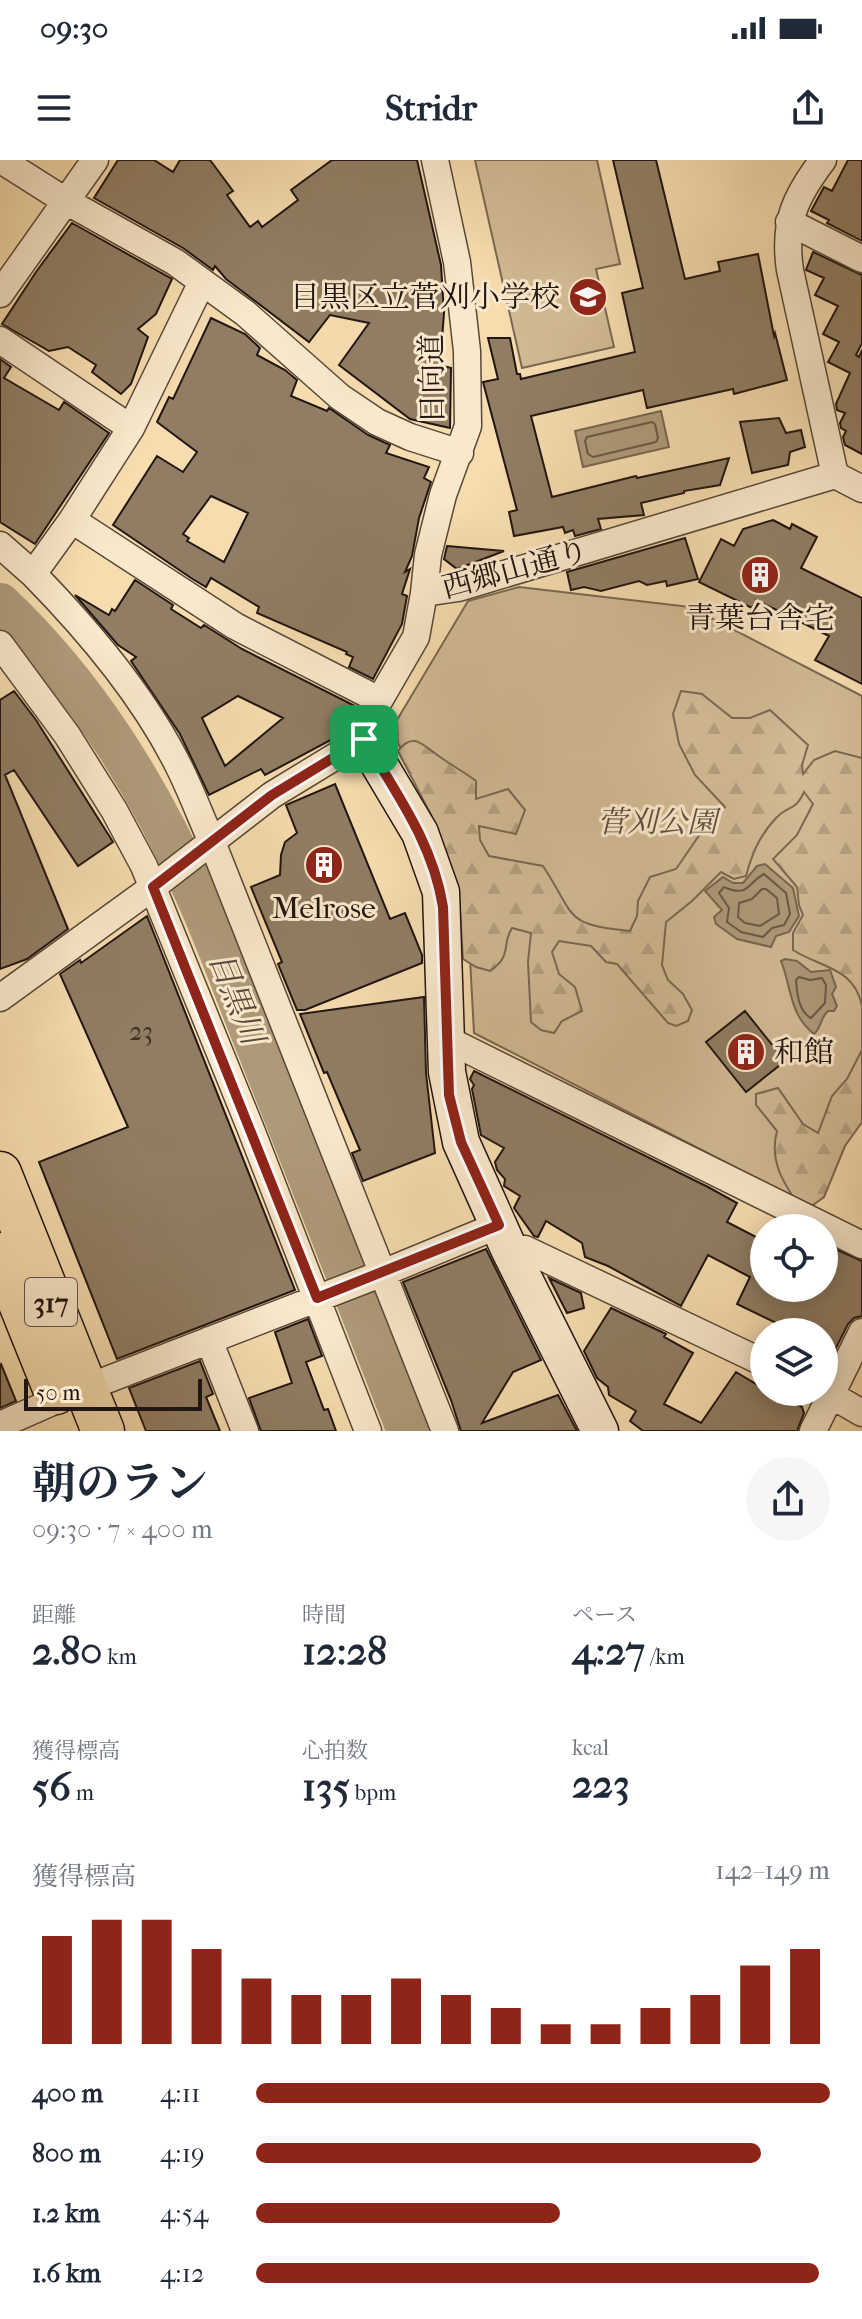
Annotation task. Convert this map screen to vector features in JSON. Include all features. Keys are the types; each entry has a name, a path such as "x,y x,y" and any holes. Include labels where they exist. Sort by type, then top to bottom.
{"main road":[{"name":"317","path":"0,1173 72,1406"},
{"name":"317","path":"0,1254 72,1406 103,1431"}],"street":[{"path":"1,160 64,200 175,262 245,313 340,397 377,422 410,437 460,453"},
{"path":"0,294 95,160"},
{"name":"日向道","path":"424,593 428,555 443,495 468,426 467,351 457,262 435,160"},
{"path":"823,160 798,195 789,222 790,270 835,475 862,489"},
{"path":"789,222 862,259"},
{"path":"33,574 131,428 202,282"},
{"path":"0,340 131,428"},
{"name":"西郷山通り","path":"364,739 368,720 416,637 424,593 458,588 835,475"},
{"path":"72,520 235,626 379,700"},
{"path":"0,545 65,606 145,711 179,767 378,1274 445,1431"},
{"path":"0,644 67,735 156,884 321,1297 368,1431"},
{"path":"0,998 272,795 364,739 411,815 437,877 443,907 449,1095 461,1142 504,1237 600,1431"},
{"path":"446,1039 862,1245"},
{"path":"0,1425 72,1406 209,1340 378,1274 504,1237 750,1356"},
{"path":"838,1374 862,1332"},
{"path":"209,1340 245,1431"},
{"path":"838,1399 862,1413"},
{"path":"813,1431 822,1406"}],"green space":[{"path":"475,160 597,160 620,264 596,269 614,347 522,368"},
{"name":"菅刈公園","path":"519,587 690,607 862,696 862,1099 807,1204 474,1033 468,921 423,792 398,743 397,720 468,601"},
{"path":"681,691 702,694 732,718 750,718 770,710 808,745 802,765 803,774 814,760 835,751 862,758 862,1006 852,983 844,976 793,950 793,933 803,915 797,887 773,859 797,835 813,804 804,792 798,803 780,814 765,831 746,876 734,879 721,872 666,922 662,965 668,980 683,994 692,1010 688,1021 676,1026 668,1023 617,964 606,962 591,946 559,941 552,952 559,974 575,987 582,1011 562,1021 554,1033 541,1030 531,1022 528,962 531,933 512,928 502,960 490,971 463,959 459,894 431,815 398,751 408,742 422,744 476,781 476,799 508,789 525,810 516,834 479,826 480,840 489,856 543,866 567,907 582,921 608,929 630,931 637,916 638,901 650,877 676,869 705,827 725,807 695,775 679,744 673,714"},
{"path":"862,1050 862,1122 845,1146 824,1197 813,1205 799,1206 776,1162 777,1131 756,1105 756,1094 778,1088 803,1124 818,1133 832,1096 847,1079"}],"water":[{"path":"661,411 669,447 583,467 575,431"},
{"path":"765,864 793,888 799,916 789,932 776,936 771,947 737,939 716,924 714,917 722,910 705,891 723,877 733,883 743,883 757,866"},
{"path":"781,961 797,961 811,972 830,970 836,987 832,994 837,1006 834,1011 825,1014 814,1034 795,1009"}],"building":[{"path":"118,160 154,160 173,172 180,160 210,160 233,191 227,195 250,227 258,221 262,227 298,200 291,190 332,160 417,160 441,265 444,313 440,365 451,368 450,428 410,419 339,365 369,323 330,315 309,342 226,279 215,266 213,270 183,248 94,198"},
{"path":"613,160 656,160 685,279 720,271 718,262 758,254 774,336 775,333 787,380 734,394 733,389 647,408 643,390 531,416 552,497 636,476 729,458 720,485 641,503 644,515 598,519 601,529 575,536 573,530 565,533 563,527 514,536 509,512 517,510 483,382 498,379 488,338 510,338 517,374 521,379 635,352 622,293 643,288"},
{"path":"848,160 862,160 862,241 811,211 824,187 832,191"},
{"path":"72,223 172,279 156,314 138,329 148,337 131,384 121,394 92,372 96,365 68,347 49,351 2,324"},
{"path":"813,252 862,275 862,343 856,355 859,357 862,350 862,454 845,445 843,437 846,431 840,423 845,413 837,410 836,404 850,373 828,362 839,342 823,334 838,306 815,295 824,278 806,270"},
{"path":"211,318 245,334 260,348 257,355 297,380 291,396 327,411 329,408 368,435 390,445 386,453 429,467 424,478 431,482 405,572 410,569 402,594 407,596 402,624 373,679 349,667 353,657 347,652 257,613 259,607 211,578 206,587 113,525 157,456 183,472 197,452 157,422 169,397 173,399","holes":["211,496 248,513 224,562 187,541 189,538 183,534"]},
{"path":"0,359 11,367 4,378 59,410 64,402 109,433 35,544 0,522"},
{"path":"779,418 786,433 801,430 805,447 790,452 788,465 752,473 740,422"},
{"name":"青葉台舎宅","path":"773,520 790,529 792,524 817,537 801,568 862,598 862,684 815,660 829,636 756,600 752,608 699,582 721,539 734,546 743,529"},
{"path":"685,538 698,579 667,586 666,581 647,585 639,581 601,591 584,587 571,590 567,572"},
{"path":"447,546 504,551 457,569 444,559"},
{"path":"135,580 201,628 204,625 242,649 355,706 342,734 265,775 261,769 209,795 180,734 131,661 136,657 118,645 75,595 109,615 112,609 115,611","holes":["238,696 283,718 225,766 202,718"]},
{"path":"14,691 36,720 113,842 78,866 14,770 5,775 68,929 27,959 0,969 0,700"},
{"path":"335,784 390,919 405,913 422,955 422,963 305,1010 297,1010 278,964 282,962 251,887 280,875 285,842 297,833 286,805"},
{"path":"147,916 295,1290 117,1359 39,1162 128,1127 60,974 80,960 81,963"},
{"path":"424,997 426,1073 435,1153 363,1181 352,1153 360,1150 300,1014"},
{"name":"和館","path":"745,1011 785,1061 746,1092 706,1042"},
{"path":"474,1071 737,1203 727,1222 750,1234 750,1277 708,1255 681,1306 608,1266 585,1257 582,1243 546,1221 538,1237 534,1236 514,1208 520,1196 504,1186 505,1179 497,1170 495,1162 504,1148 481,1135 472,1089 474,1085 470,1079"},
{"path":"486,1249 541,1360 513,1372 482,1423 558,1395 577,1431 461,1431 403,1282"},
{"path":"838,1250 862,1261 862,1316 848,1324 838,1344 838,1318 766,1318 737,1304 750,1277 750,1302 838,1302"},
{"path":"549,1278 581,1293 584,1308 567,1313"},
{"path":"611,1308 666,1334 664,1337 693,1353 664,1404 701,1423 736,1372 750,1380 750,1406 800,1406 804,1413 797,1431 643,1431 630,1421 636,1411 609,1395 608,1387 597,1378 584,1351"},
{"path":"308,1319 322,1356 306,1362 324,1410 328,1409 336,1431 261,1431 249,1398 292,1383 275,1332"},
{"path":"200,1361 213,1394 206,1397 220,1431 146,1431 129,1388"},
{"path":"0,1365 16,1401 0,1408"}],"waterway":[{"name":"目黒川","path":"0,604 59,667 112,738 177,852 220,950 408,1431"}],"place":[{"name":"目黒区立菅刈小学校","path":"588,297"},
{"name":"青葉台舎宅","path":"760,575"},
{"name":"Melrose","path":"324,865"},
{"name":"和館","path":"746,1052"}],"route":[{"path":"364,739 411,815 437,877 443,907 449,1095 461,1142 499,1225 317,1298 153,887 272,795 364,739"}]}
